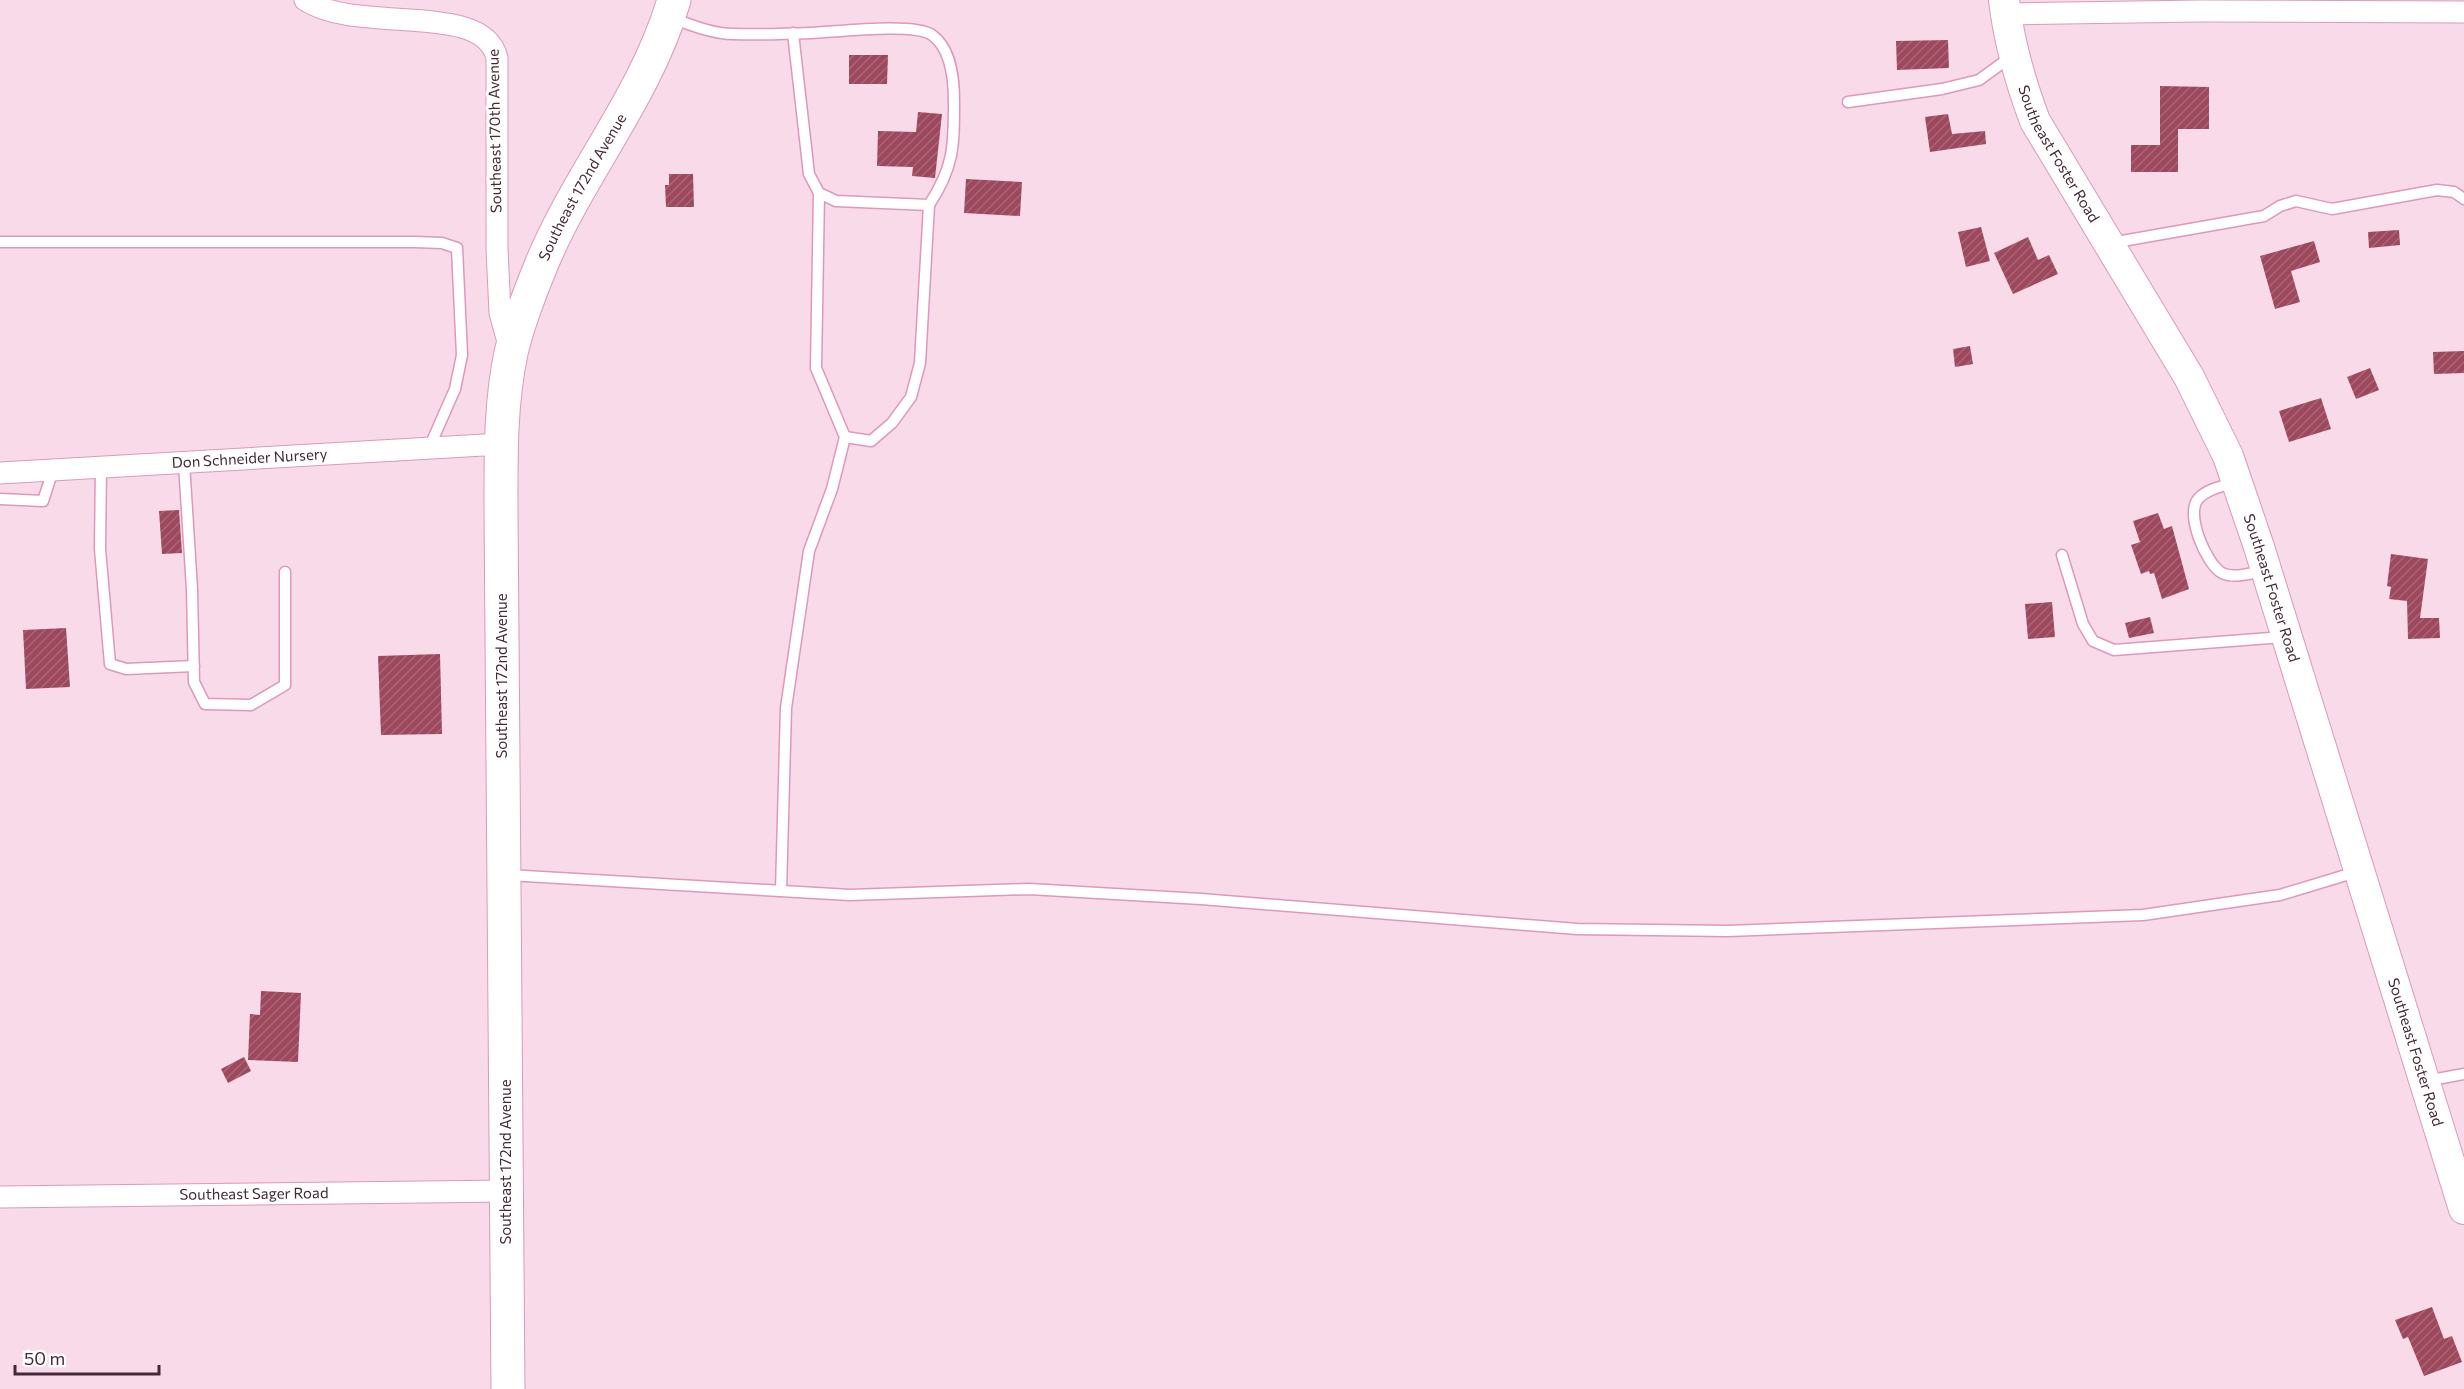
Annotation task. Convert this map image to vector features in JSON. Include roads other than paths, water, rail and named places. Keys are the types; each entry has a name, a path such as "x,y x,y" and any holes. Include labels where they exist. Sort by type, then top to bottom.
{"main road":[{"name":"Southeast Foster Road","path":"2005,7 2013,56 2035,121 2189,377 2237,481 2464,1209"},
{"name":"Southeast 172nd Avenue","path":"508,1389 501,444 511,353 543,262 566,215 632,101 655,53 671,8"}],"street":[{"name":"Southeast 170th Avenue","path":"305,0 316,6 336,10 449,8 471,14 488,30 493,39 497,58 497,249 500,313 511,353"},
{"path":"2005,7 2200,11 2464,12"},
{"name":"Don Schneider Nursery","path":"0,473 501,444"},
{"name":"Southeast Sager Road","path":"0,1197 507,1191"}],"lane":[{"path":"671,8 731,34 908,30 932,34 941,45 954,76 954,133 950,165 941,187 929,205 920,363 911,397 892,423 871,441 845,437"},
{"path":"781,891 786,708 809,551 832,489 845,437 816,368 819,194 809,174 793,33"},
{"path":"1848,102 1979,80 2013,56"},
{"path":"2108,243 2264,216 2280,206 2296,201 2332,209 2437,190 2454,192 2464,198"},
{"path":"819,194 836,201 929,205"},
{"path":"0,242 415,242 442,243 457,248 462,355 455,389 429,448"},
{"path":"184,463 192,589 194,682 205,704 251,705 285,685 285,572"},
{"path":"100,467 100,549 110,664 126,669 194,666"},
{"path":"0,499 43,501 53,470"},
{"path":"2237,481 2206,492 2196,501 2192,514 2202,545 2212,563 2221,573 2233,576 2266,570"},
{"path":"2062,555 2083,624 2093,641 2114,650 2287,637"},
{"path":"504,874 850,895 1029,889 1202,899 1577,929 1728,931 2143,915 2280,895 2358,871"},
{"path":"2423,1082 2464,1074"}]}
